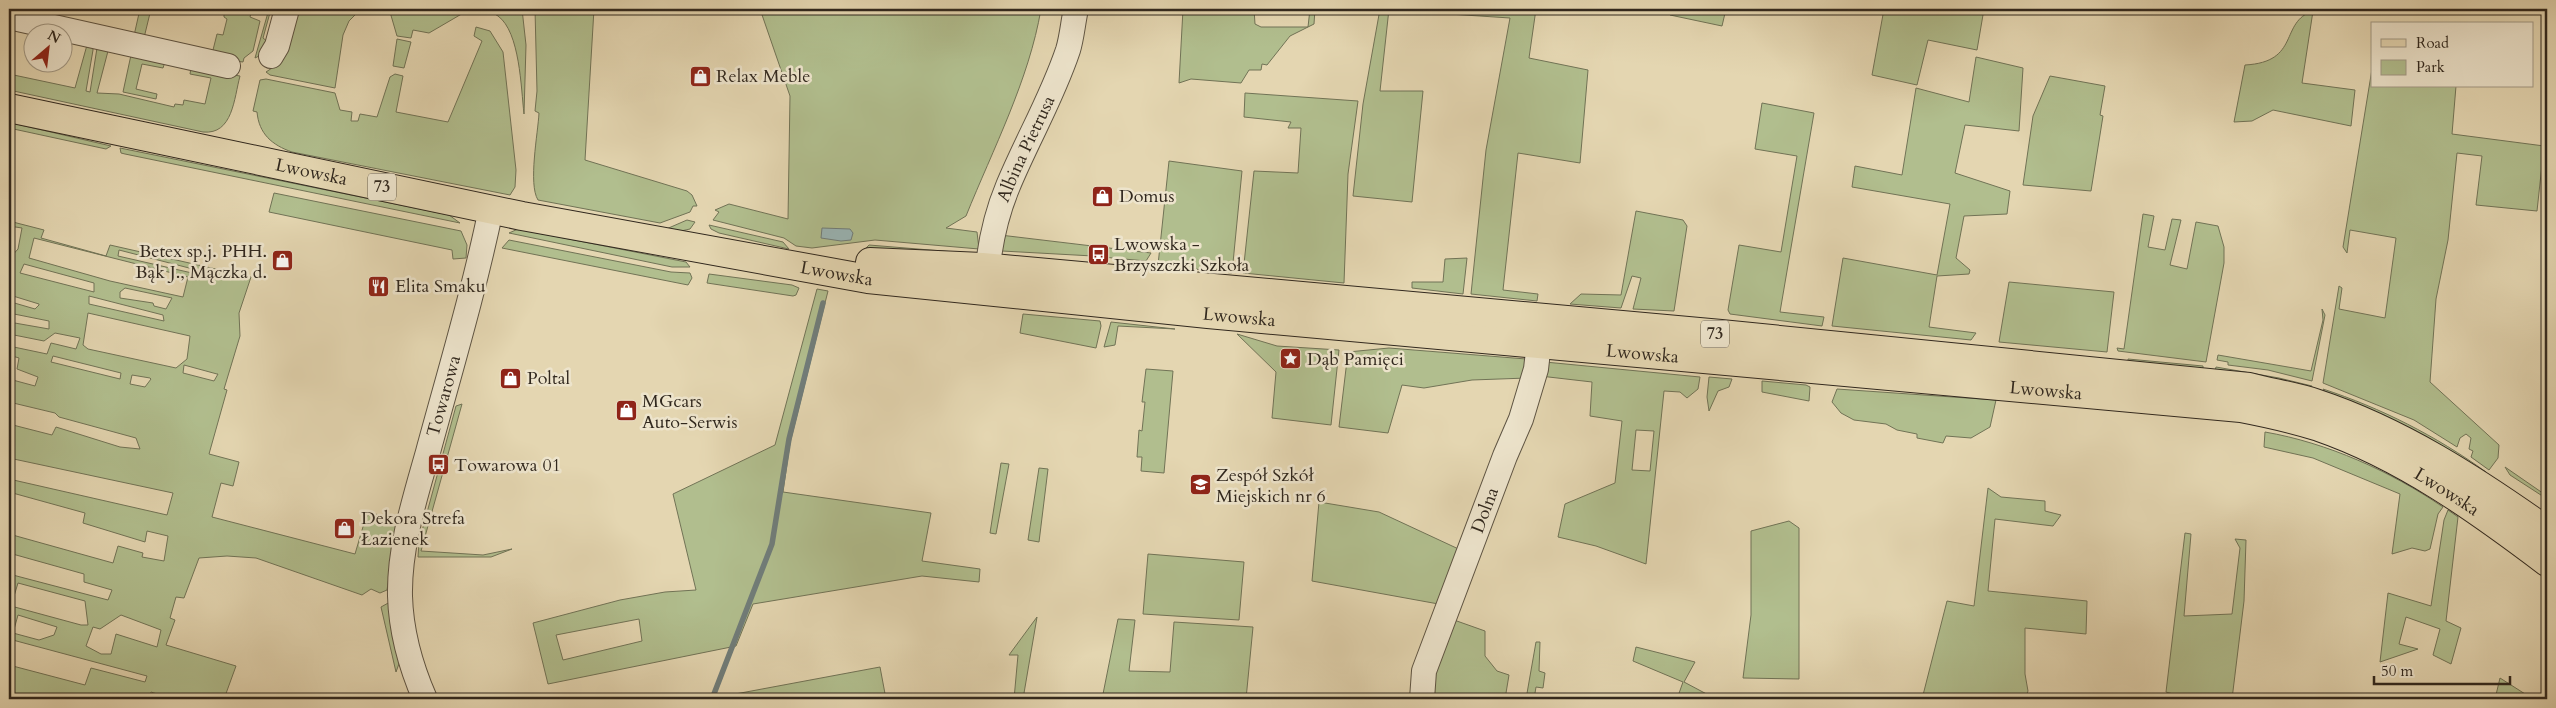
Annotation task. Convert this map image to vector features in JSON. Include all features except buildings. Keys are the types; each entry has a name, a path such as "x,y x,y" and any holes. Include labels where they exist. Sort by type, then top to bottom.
{"main road":[{"name":"Lwowska","path":"9,108 491,209 731,255 1540,331 2241,408 2319,428 2377,452 2434,483 2489,519 2547,562"},
{"name":"Lwowska","path":"1540,331 1730,335 2249,387 2315,403 2386,432 2457,470 2547,531"}],"street":[{"path":"271,56 277,46 287,9"},
{"name":"Albina Pietrusa","path":"986,279 1007,188 1043,115 1069,48 1076,9"},
{"path":"9,17 228,66"},
{"name":"Towarowa","path":"424,699 411,662 401,612 402,558 410,518 462,331 491,209"},
{"name":"Dolna","path":"1422,699 1424,672 1505,456 1521,419 1536,369 1540,331"}],"green space":[{"path":"140,9 151,9 143,42 133,40"},
{"path":"195,9 252,9 250,17 260,21 253,51 244,58 243,62 211,58 217,34 223,35 227,19 224,17 224,13"},
{"path":"269,9 271,9 263,38 268,42 261,55 255,58"},
{"path":"295,9 361,9 349,21 343,35 335,88 270,75 266,72 278,64"},
{"path":"372,9 465,9 465,12 429,33 413,30 411,38 397,36 390,12"},
{"path":"473,9 522,9 526,45 524,114 518,61 511,34 498,16"},
{"path":"535,9 594,9 585,160 687,191 692,195 697,206 693,206 690,212 660,223 538,200 534,182 534,158 539,113 535,111 537,91"},
{"path":"760,9 1041,9 1028,62 1019,88 966,216 946,228 977,232 979,249 875,240 812,248 796,246 784,238 713,220 719,212 715,210 729,204 788,219 790,96"},
{"path":"1183,9 1254,9 1255,24 1261,27 1308,27 1290,36 1267,65 1262,64 1261,70 1249,70 1241,83 1191,79 1179,83"},
{"path":"1310,9 1315,9 1314,24 1308,27"},
{"path":"1380,9 1389,9 1380,91 1423,91 1412,202 1353,196 1363,104"},
{"path":"1434,9 1536,9 1529,58 1588,70 1580,163 1518,153 1503,290 1538,294 1537,301 1471,294 1486,150 1510,18 1434,13"},
{"path":"1671,9 1726,9 1722,26 1670,15"},
{"path":"1884,9 1984,9 1977,50 1928,40 1917,85 1872,75"},
{"path":"2313,11 2302,83 2355,90 2351,126 2273,110 2252,121 2234,122 2245,65 2263,62 2274,57 2282,49 2296,24 2303,16"},
{"path":"476,27 490,31 503,52 516,170 515,187 510,195 292,152 278,146 268,138 260,127 257,112 253,111 260,80 266,79 335,93 340,110 352,112 351,121 358,121 360,114 377,117 390,77 395,74 403,76 396,112 448,122 482,41 474,36"},
{"path":"397,39 411,42 404,68 393,66"},
{"path":"87,45 93,46 86,91 90,92 97,48 108,51 97,93 119,94 174,107 175,104 183,105 184,100 205,104 211,78 190,74 191,68 240,76 234,104 226,121 221,128 203,132 9,90 9,74 75,88"},
{"path":"131,55 165,62 163,68 142,64 136,89 157,94 156,99 123,92"},
{"path":"1976,57 2023,68 2019,131 1965,125 1955,173 2010,191 2007,214 1964,216 1956,258 1970,270 1969,274 1937,276 1929,327 1976,333 1971,340 1832,326 1843,258 1937,275 1950,204 1852,187 1855,166 1902,175 1916,88 1969,102"},
{"path":"2371,75 2371,88 2456,88 2452,134 2544,146 2537,211 2476,205 2482,156 2457,153 2448,240 2436,299 2430,382 2499,445 2498,458 2489,470 2471,457 2473,451 2469,449 2471,438 2466,434 2460,438 2457,447 2414,420 2323,383 2339,286 2342,288 2339,309 2385,318 2396,238 2350,230 2347,253 2343,247"},
{"path":"2050,76 2105,86 2100,115 2103,116 2091,191 2023,185 2033,116"},
{"path":"1245,93 1358,101 1348,174 1344,283 1243,273 1254,171 1298,173 1301,128 1288,128 1291,122 1244,117"},
{"path":"1762,103 1814,113 1780,312 1824,317 1822,326 1730,314 1728,310 1739,245 1781,252 1797,156 1755,149"},
{"path":"9,123 111,146 106,149 9,128"},
{"path":"120,148 449,215 460,223 125,154 121,153"},
{"path":"1169,161 1242,171 1232,273 1158,265"},
{"path":"274,193 461,231 467,245 466,258 453,259 452,250 269,212"},
{"path":"1636,211 1683,220 1687,226 1674,311 1633,309 1641,278 1632,276 1621,308 1570,304 1581,294 1621,295"},
{"path":"2143,214 2154,216 2148,247 2165,250 2172,219 2181,220 2170,265 2187,269 2196,222 2218,226 2224,247 2224,263 2206,362 2118,351 2117,348 2124,349"},
{"path":"687,220 695,222 690,229 681,231 664,230"},
{"path":"9,221 44,230 41,238 106,256 110,245 251,277 239,313 240,336 224,389 227,390 209,454 239,462 233,486 221,483 212,517 355,554 365,520 370,512 398,522 387,590 380,593 371,589 362,595 256,558 227,556 199,558 184,598 176,597 170,618 175,620 166,645 236,666 224,699 173,699 151,692 148,699 9,699 9,665 85,685 91,668 145,682 147,676 9,639 9,574 108,600 112,590 84,582 84,574 9,553 9,534 113,563 118,546 143,553 142,557 164,561 168,536 147,531 145,542 83,523 85,513 9,492 9,479 167,515 173,493 9,458 9,424 52,435 56,427 120,447 140,449 136,438 59,417 55,413 9,402 9,379 35,386 38,377 17,369 19,358 9,355 9,346 47,354 51,343 76,349 80,338 55,333 44,341 9,334 9,322 49,329 49,321 9,313 9,259 18,249 22,228 9,226","holes":["34,238 188,277 183,297 110,281 29,258","119,250 193,269 192,273 118,256","24,264 94,283 94,292 20,273","125,288 172,298 166,309 154,306 153,303 120,298 120,292","13,296 39,305 35,309 11,302","89,296 163,315 164,321 89,304","88,313 190,336 187,359 176,368 88,349 83,345","53,356 121,373 120,379 51,362","184,365 218,374 214,381 183,373","132,375 151,379 145,387 130,384","18,583 85,601 88,625 81,625 11,606","18,615 57,627 54,635 39,640 13,633","121,615 161,630 157,647 116,634 111,654 101,654 86,646 93,627 100,629"]},
{"path":"709,225 783,242 789,249 719,233 711,229"},
{"path":"518,229 686,262 690,267 672,267 509,233"},
{"path":"1000,235 1151,253 1146,261 1102,257 1102,253 1093,252 1093,256 1002,251"},
{"path":"509,240 671,272 690,273 692,278 688,285 502,248"},
{"path":"869,245 979,254 866,248"},
{"path":"1467,258 1463,294 1412,288 1412,282 1443,282 1445,259"},
{"path":"709,274 792,285 799,288 796,295 793,296 707,283"},
{"path":"2009,282 2114,292 2107,352 1999,342"},
{"path":"817,289 828,291 790,443 783,492 931,513 922,561 980,569 979,582 922,576 753,604 736,646 548,684 533,623 620,600 665,592 696,590 673,494 775,445","holes":["639,619 642,641 563,660 556,635"]},
{"path":"2322,309 2325,315 2312,381 2268,370 2228,365 2228,362 2217,360 2218,355 2311,371 2323,320"},
{"path":"1023,314 1100,321 1101,326 1096,348 1020,333"},
{"path":"1111,322 1175,329 1118,326 1115,345 1104,347"},
{"path":"1237,334 1277,346 1339,350 1331,425 1272,418 1276,372"},
{"path":"1389,348 1526,359 1527,378 1472,380 1424,388 1402,385 1388,433 1339,427 1348,352"},
{"path":"2128,359 2203,366 2203,370 2128,363"},
{"path":"1545,362 1700,377 1698,389 1687,398 1680,392 1664,391 1646,564 1596,546 1558,537 1565,504 1615,483 1622,421 1590,416 1592,382 1540,376","holes":["1636,430 1654,431 1650,471 1632,470"]},
{"path":"2216,367 2312,386 2311,389 2215,371"},
{"path":"1146,369 1173,371 1164,473 1141,471 1142,457 1137,457 1139,430 1142,431 1145,402 1142,402"},
{"path":"1709,377 1732,379 1729,387 1718,391 1709,411 1707,397"},
{"path":"1762,381 1806,385 1810,387 1809,401 1762,392"},
{"path":"1837,389 1996,400 1990,427 1971,438 1946,436 1943,443 1917,438 1917,434 1897,430 1886,424 1854,420 1841,413 1832,402"},
{"path":"2323,389 2366,405 2407,424 2448,447 2486,472 2396,422 2326,393"},
{"path":"462,404 421,551 483,555 512,549 491,557 418,557 419,542 456,406"},
{"path":"2265,432 2312,443 2358,460 2402,482 2443,507 2438,514 2430,549 2425,551 2412,548 2392,554 2400,494 2313,458 2264,447"},
{"path":"1001,463 1009,464 996,534 990,533"},
{"path":"2505,467 2547,496 2547,499 2510,475"},
{"path":"1039,468 1048,469 1039,542 1028,540"},
{"path":"1988,488 2001,497 2045,501 2045,511 2061,515 2053,526 1995,519 1988,591 2087,601 2086,634 2025,628 2025,674 2028,691 2025,699 1922,699 1947,601 1974,606"},
{"path":"1319,502 1379,512 1465,552 1444,605 1312,581"},
{"path":"2448,510 2458,517 2446,621 2461,628 2451,664 2433,655 2440,629 2406,617 2399,644 2418,649 2380,662 2388,593 2431,606 2444,520"},
{"path":"1789,521 1799,528 1799,679 1743,678 1751,615 1751,531"},
{"path":"2185,533 2191,534 2184,616 2232,614 2240,548 2235,539 2246,540 2244,601 2232,699 2191,699 2166,692"},
{"path":"1148,554 1244,562 1239,620 1143,614"},
{"path":"390,602 400,661 396,672 381,607"},
{"path":"1037,617 1023,699 1014,699 1018,655 1009,655"},
{"path":"1118,619 1135,620 1129,671 1170,672 1174,622 1253,627 1246,699 1102,699"},
{"path":"1454,620 1485,631 1485,656 1497,671 1509,675 1505,699 1426,699"},
{"path":"1536,642 1540,642 1539,671 1545,673 1543,688 1536,687 1534,699 1526,699"},
{"path":"1636,647 1695,662 1684,682 1716,699 1677,699 1683,682 1633,661"},
{"path":"880,667 886,699 730,699 730,695"},
{"path":"2500,678 2533,699 2495,699"}],"water":[{"path":"822,228 850,229 853,233 851,240 841,241 821,238"}],"waterway":[{"path":"712,699 772,544 789,439 823,303"}],"place":[{"name":"Relax Meble","path":"700,76"},
{"name":"Domus","path":"1103,196"},
{"name":"Lwowska - Brzyszczki Szkoła","path":"1098,254"},
{"name":"Betex sp.j. PHH. Bąk J., Mączka d.","path":"283,261"},
{"name":"Elita Smaku","path":"379,286"},
{"name":"Dąb Pamięci","path":"1291,359"},
{"name":"Poltal","path":"511,378"},
{"name":"MGcars Auto-Serwis","path":"626,411"},
{"name":"Towarowa 01","path":"438,465"},
{"name":"Zespół Szkół Miejskich nr 6","path":"1200,485"},
{"name":"Dekora Strefa Łazienek","path":"345,528"}]}
